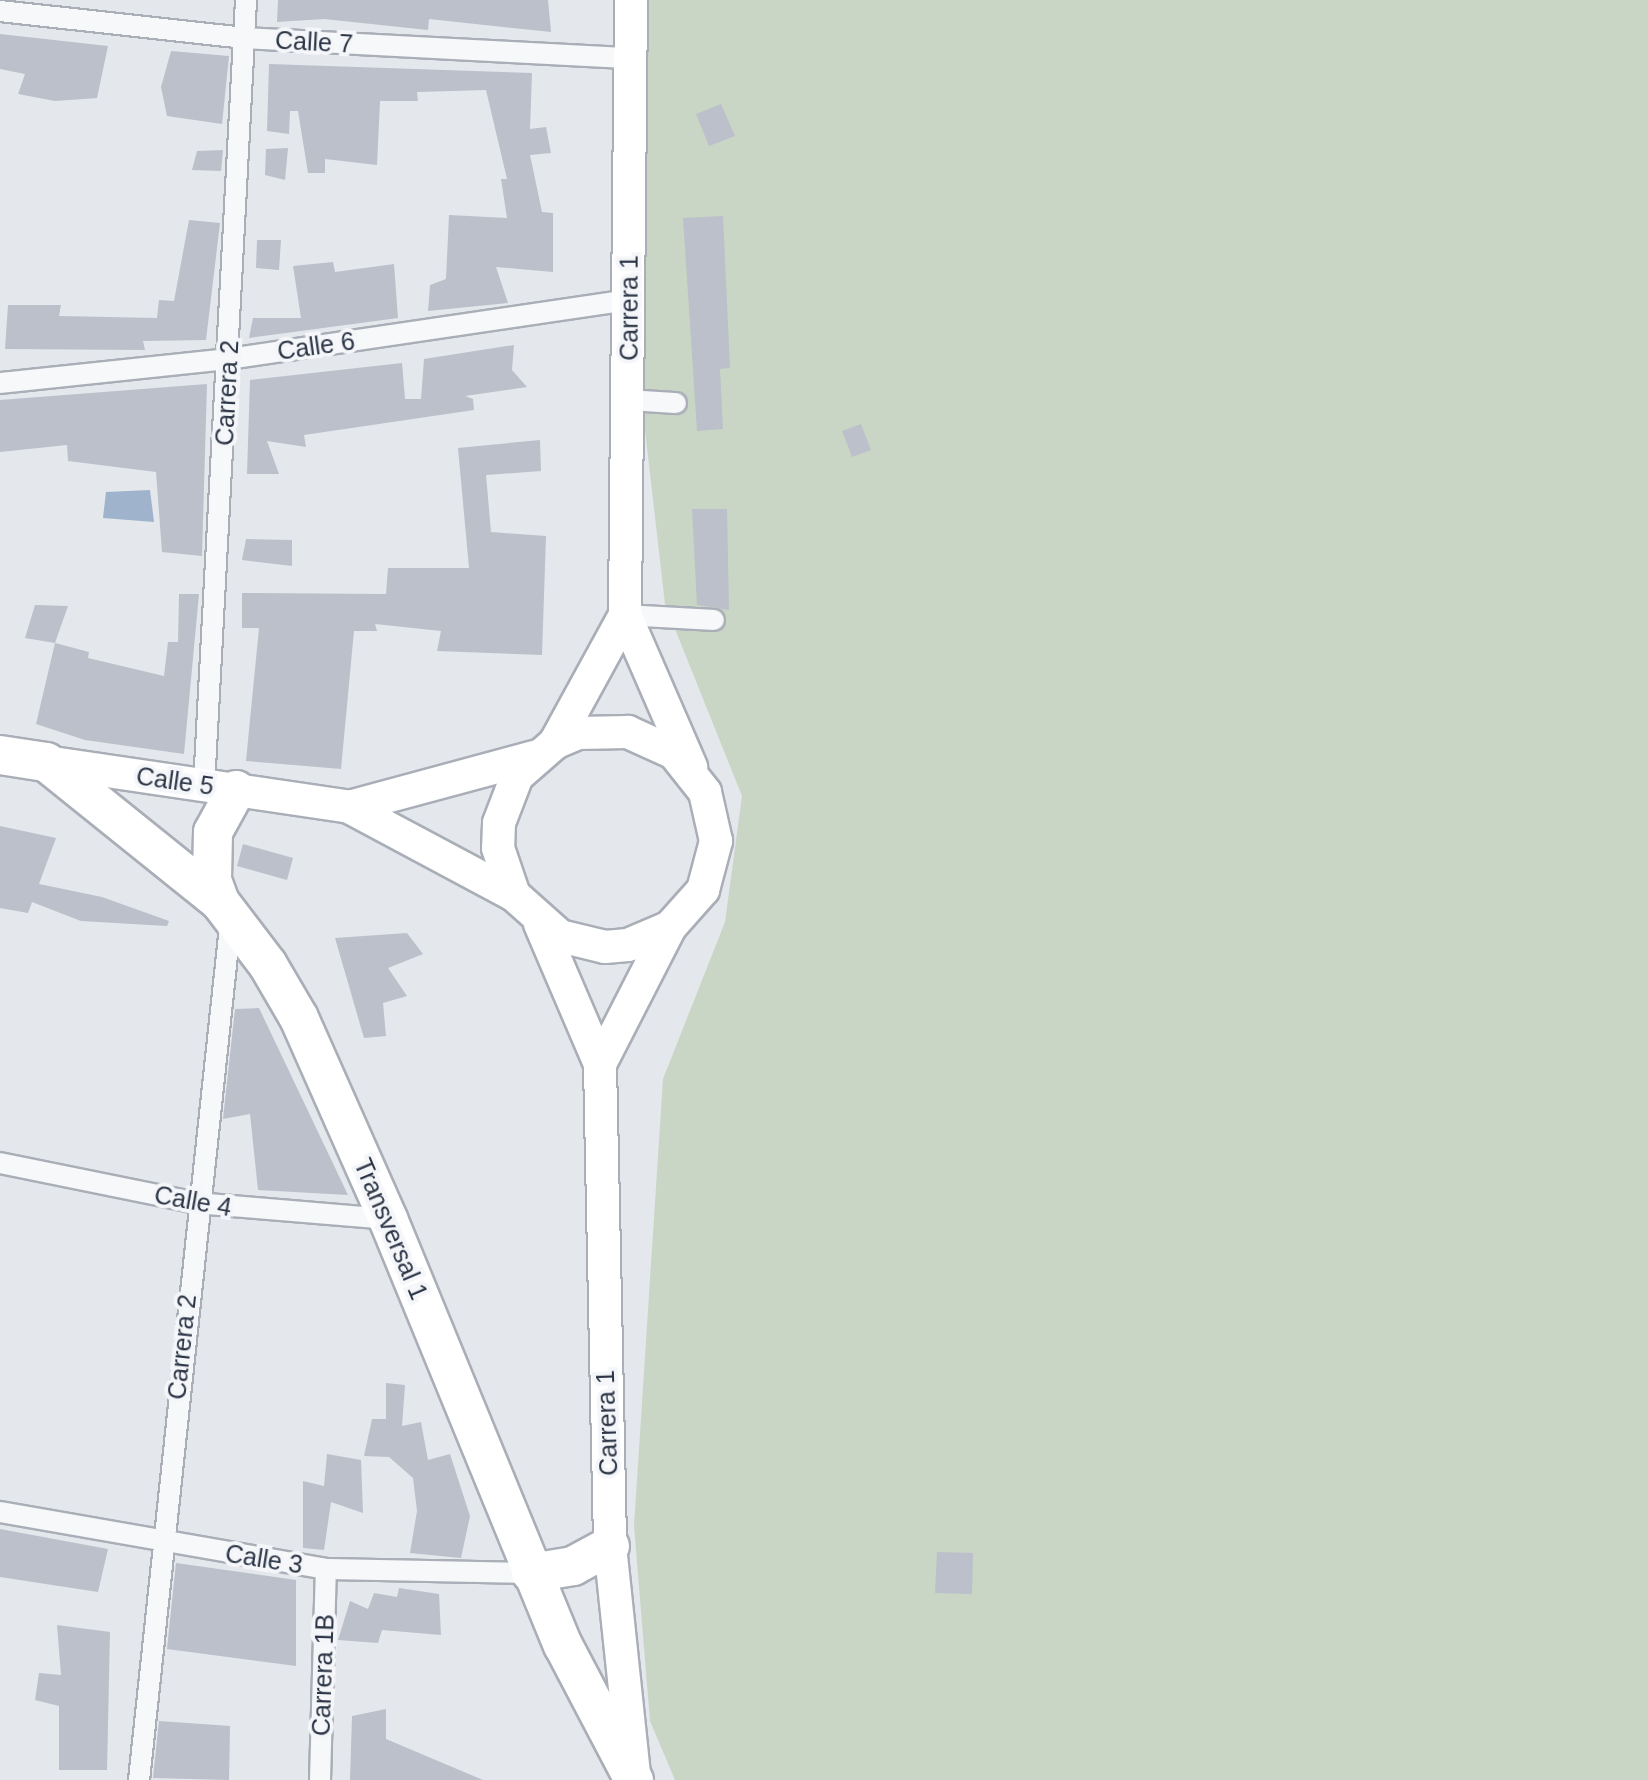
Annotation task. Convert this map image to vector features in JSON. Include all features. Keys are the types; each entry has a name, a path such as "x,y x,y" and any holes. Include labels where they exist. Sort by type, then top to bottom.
{"highway":[{"name":"Calle 5","path":"0,755 46,762"},
{"name":"Transversal 1","path":"46,762 226,908"},
{"name":"Transversal 1","path":"220,788 213,832 212,880 226,908 299,1018 388,1218 532,1572 595,1715 634,1780"},
{"path":"532,1572 573,1566 610,1546"}],"main road":[{"name":"Carrera 1","path":"631,0 625,615 692,771"},
{"name":"Carrera 1","path":"544,750 625,615"},
{"path":"603,730 628,732 674,753 692,771 714,816 712,866 696,900 670,927 628,945 605,946 540,924 514,895 498,848 499,823 511,787 544,750 603,730"},
{"name":"Calle 5","path":"349,807 544,750"},
{"name":"Calle 5","path":"46,762 349,807 514,895"},
{"name":"Carrera 1","path":"540,924 600,1064 610,1546 634,1780"},
{"name":"Carrera 1","path":"600,1064 670,927"}],"street":[{"name":"Carrera 2","path":"220,788 230,359 246,0"},
{"name":"Calle 7","path":"0,11 244,38 629,58"},
{"name":"Calle 6","path":"0,382 230,359 630,300"},
{"path":"629,400 676,403"},
{"path":"625,615 714,620"},
{"name":"Carrera 2","path":"139,1780 226,908"},
{"name":"Calle 4","path":"0,1163 197,1204 388,1218"},
{"name":"Calle 3","path":"0,1512 326,1569 532,1572"},
{"name":"Carrera 1B","path":"320,1780 326,1569"}],"green space":[{"path":"631,0 1648,0 1648,1780 675,1780 650,1721 634,1526 663,1079 725,922 742,796 665,604 630,300"}],"water":[{"path":"150,490 154,522 103,518 106,492"}],"building":[{"path":"278,0 548,0 551,32 429,19 428,30 324,19 277,22"},
{"path":"0,34 108,46 97,98 55,101 18,94 25,74 0,69"},
{"path":"171,51 229,56 222,124 167,116 161,87"},
{"path":"269,64 532,73 530,129 546,127 551,153 530,155 542,212 553,213 553,272 496,267 508,303 428,311 430,285 446,279 449,215 507,218 501,179 507,179 486,90 417,92 418,101 380,101 377,165 325,159 325,173 308,173 298,111 290,111 289,134 267,131"},
{"path":"721,104 735,136 709,146 696,114"},
{"path":"288,148 285,180 265,175 266,149"},
{"path":"223,150 221,171 192,170 197,151"},
{"path":"723,216 730,368 720,369 723,429 697,431 683,218"},
{"path":"189,220 220,223 206,340 143,341 145,350 5,349 8,305 61,305 59,316 157,318 159,300 174,301"},
{"path":"257,240 281,240 279,270 256,268"},
{"path":"333,262 335,272 394,264 398,318 249,338 253,318 301,318 293,266"},
{"path":"514,345 512,370 527,387 465,396 473,399 474,410 304,435 306,447 267,441 279,474 247,474 250,380 402,363 405,399 421,399 424,359"},
{"path":"207,384 202,556 162,552 156,472 68,461 67,445 0,452 0,400"},
{"path":"861,424 871,450 852,457 842,431"},
{"path":"540,440 541,471 486,475 491,532 546,536 542,655 437,651 441,631 375,624 377,631 354,631 341,769 246,761 259,628 242,628 242,593 386,594 388,568 469,568 458,448"},
{"path":"692,509 727,509 729,610 697,605"},
{"path":"246,539 292,540 292,566 242,560"},
{"path":"179,594 199,594 184,754 85,740 36,724 55,643 89,652 88,658 164,676 168,642 178,642"},
{"path":"35,605 68,606 55,643 25,638"},
{"path":"0,826 56,838 39,884 102,897 169,921 167,926 81,921 32,902 28,913 0,908"},
{"path":"243,844 293,858 287,880 237,866"},
{"path":"407,933 423,954 388,968 407,996 383,1003 386,1036 364,1038 335,938"},
{"path":"259,1008 348,1195 258,1190 250,1114 223,1119 235,1009"},
{"path":"386,1383 405,1385 402,1426 421,1422 428,1460 450,1454 470,1516 461,1558 410,1553 417,1511 413,1478 389,1457 364,1456 372,1419 386,1419"},
{"path":"327,1454 361,1460 363,1513 331,1502 324,1550 303,1548 303,1481 324,1486"},
{"path":"0,1529 108,1549 98,1592 0,1577"},
{"path":"937,1552 973,1553 972,1594 935,1593"},
{"path":"176,1563 296,1580 296,1666 167,1649"},
{"path":"399,1588 439,1594 441,1635 382,1630 378,1643 338,1640 350,1601 368,1609 374,1593 397,1597"},
{"path":"57,1625 110,1632 107,1770 59,1770 59,1706 35,1700 39,1673 61,1675"},
{"path":"386,1709 386,1739 483,1780 350,1780 352,1716"},
{"path":"159,1721 230,1726 229,1780 153,1778"}]}
